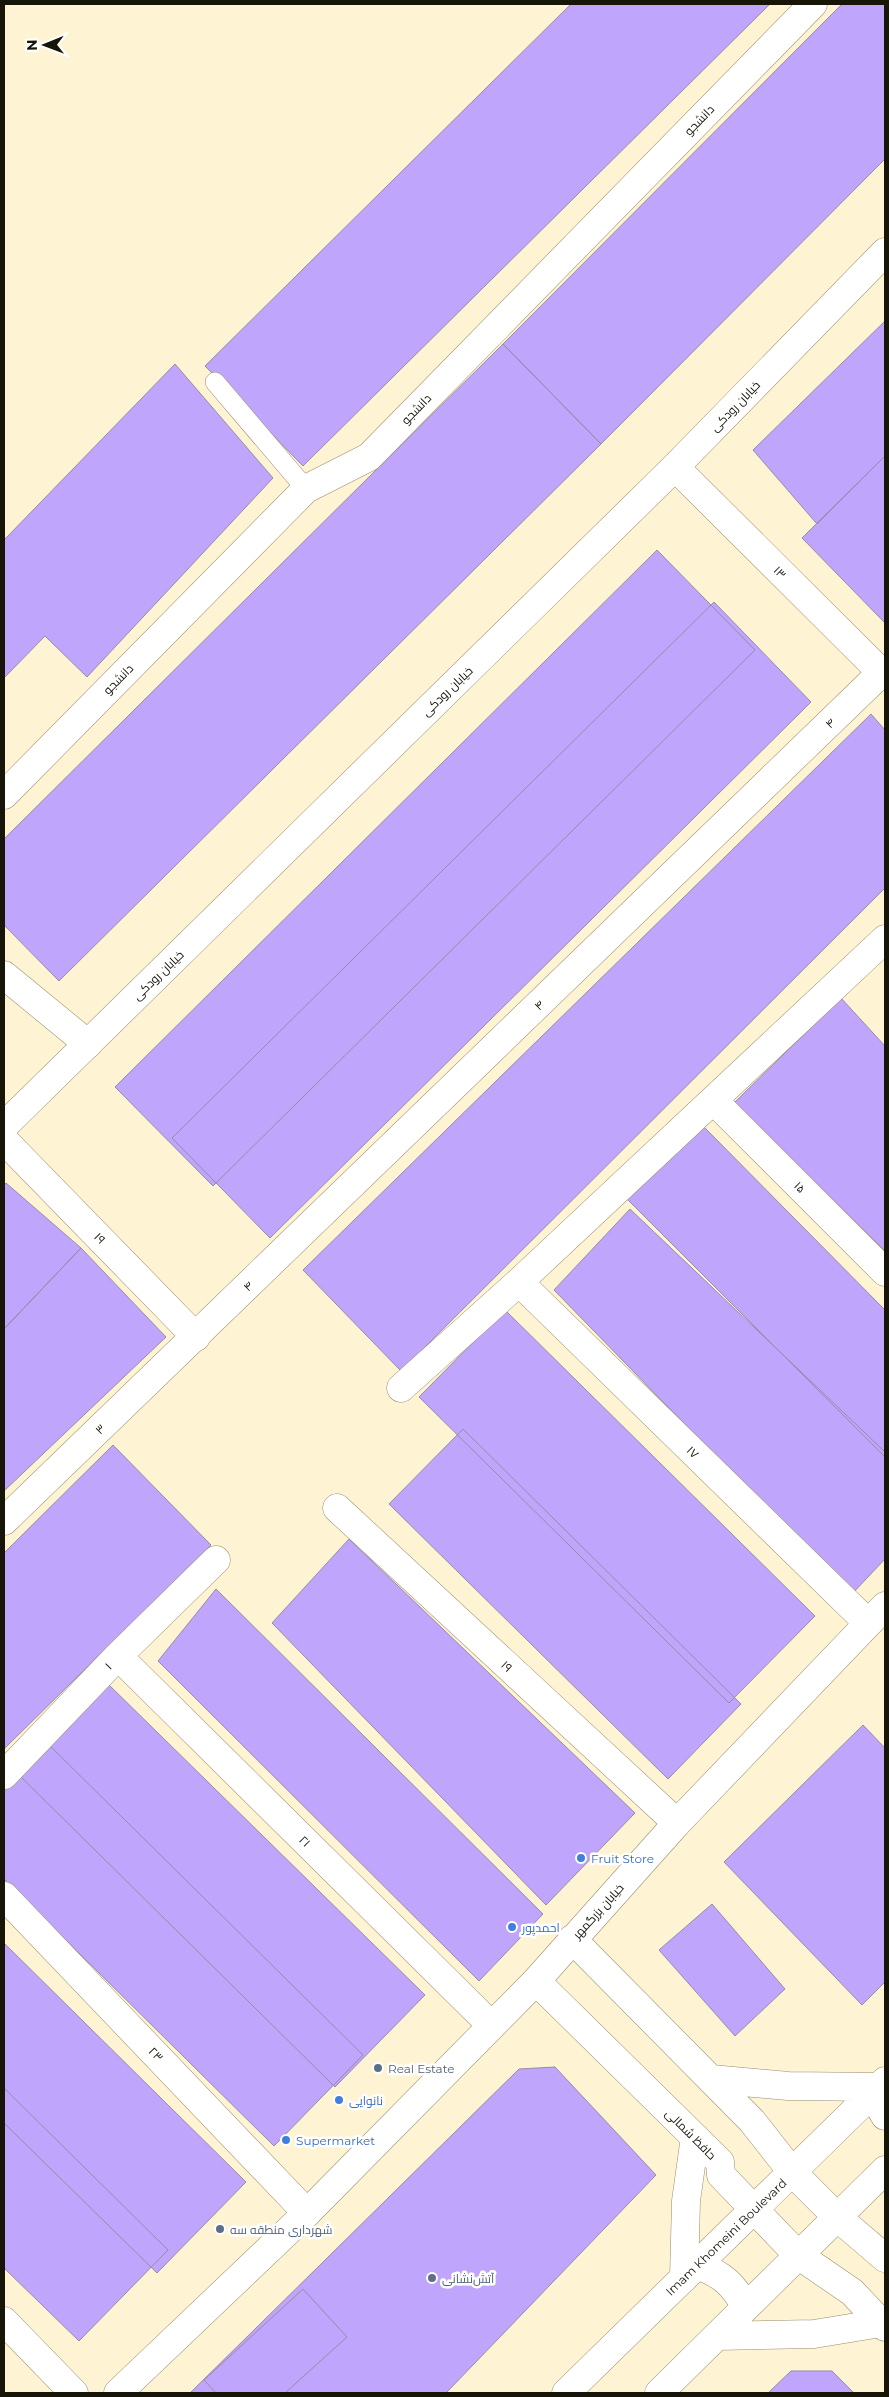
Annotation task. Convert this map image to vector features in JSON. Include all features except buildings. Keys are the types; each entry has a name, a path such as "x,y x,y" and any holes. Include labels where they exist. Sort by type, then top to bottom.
{"street":[{"name":"دانشجو","path":"4,795 306,489 369,457 813,4"},
{"name":"خیابان رودکی","path":"4,1126 675,467 885,252"},
{"name":"۱۳","path":"675,467 884,674"},
{"name":"۴","path":"196,1337 884,674"},
{"path":"401,1388 519,1282 885,939"},
{"path":"4,975 88,1044"},
{"name":"۱۵","path":"714,1101 885,1272"},
{"name":"۱۹","path":"4,1140 196,1337"},
{"name":"۱۷","path":"519,1282 876,1614"},
{"name":"۳","path":"4,1521 196,1337"},
{"name":"۱۹","path":"337,1508 677,1823"},
{"name":"۱","path":"4,1775 118,1656 216,1560"},
{"name":"خیابان بزرگمهر","path":"118,2393 307,2213 536,1981 677,1823 876,1614"},
{"name":"۲۱","path":"118,1656 491,2025"},
{"name":"۲۳","path":"4,1896 307,2213"},
{"path":"572,1939 752,2121 792,2172 837,2217 885,2258"},
{"name":"حافظ شمالی","path":"536,1981 720,2162 721,2175 798,2255 852,2292 883,2325"},
{"path":"711,2079 880,2094"},
{"name":"Imam Khomeini Boulevard","path":"566,2393 792,2172 880,2094"},
{"path":"695,2137 686,2201 690,2272 718,2273 735,2288 746,2307"},
{"path":"659,2393 885,2170"},
{"path":"4,2321 74,2393"},
{"path":"718,2336 814,2334 883,2325"}],"lane":[{"path":"215,382 306,489"}],"place":[{"name":"Fruit Store","path":"581,1858"},
{"name":"احمدپور","path":"512,1927"},
{"name":"Real Estate","path":"378,2068"},
{"name":"نانوایی","path":"339,2100"},
{"name":"Supermarket","path":"286,2140"},
{"name":"شهرداری منطقه سه","path":"220,2229"},
{"name":"آتش‌نشانی","path":"432,2278"}]}
